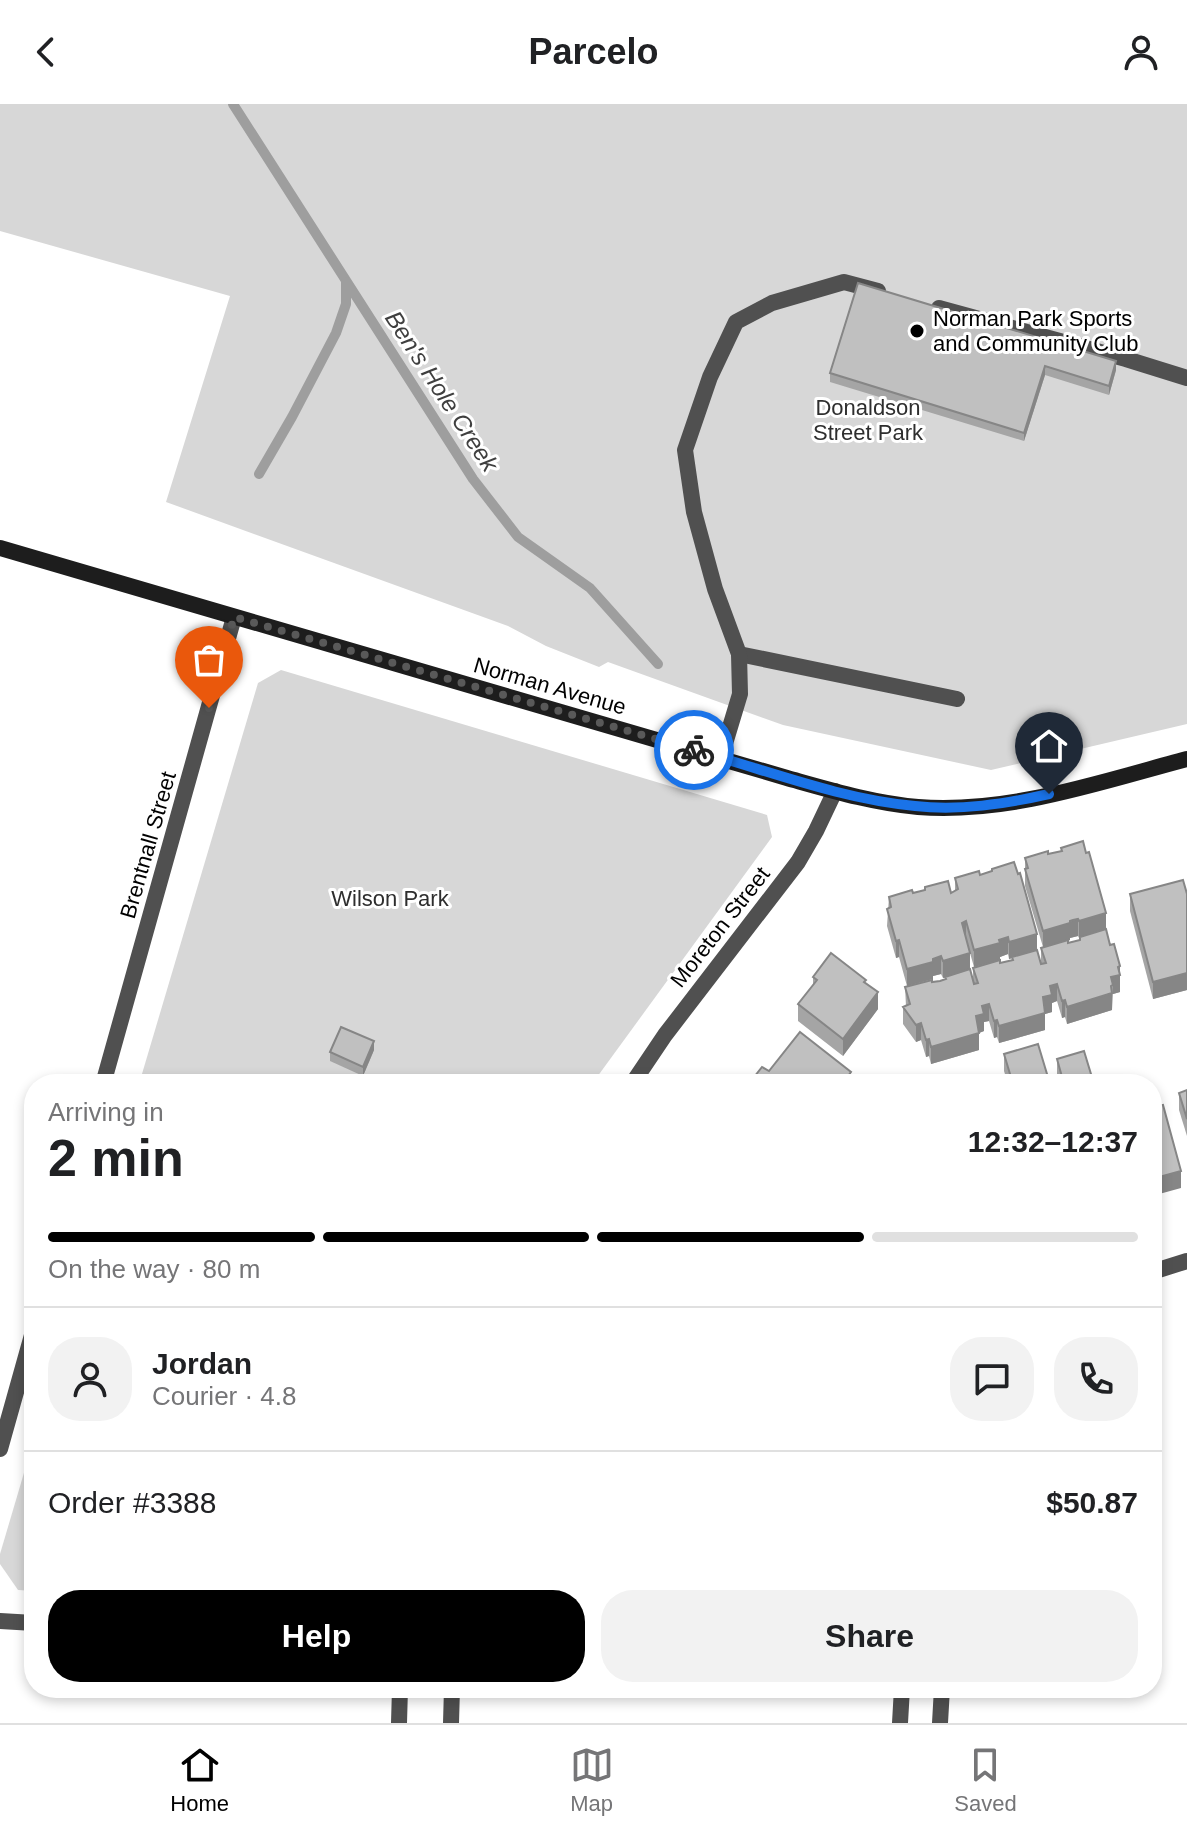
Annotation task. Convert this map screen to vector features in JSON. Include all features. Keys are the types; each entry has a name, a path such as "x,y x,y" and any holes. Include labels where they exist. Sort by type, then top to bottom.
{"street":[{"path":"721,757 740,694 739,654 715,589 694,512 685,450 710,377 736,322 772,303 844,282 889,294"},
{"path":"919,302 1187,378"},
{"name":"Norman Avenue","path":"0,548 874,801 917,807 982,806 1080,788 1187,759"},
{"name":"Brentnall Street","path":"106,1074 234,617"},
{"path":"739,654 957,699"},
{"name":"Moreton Street","path":"639,1074 665,1035 798,862 835,791"},
{"path":"1162,1269 1187,1261"},
{"path":"0,1449 24,1364"},
{"path":"0,1621 24,1622"},
{"path":"399,1723 400,1698"},
{"path":"451,1723 452,1698"},
{"path":"900,1723 901,1698"},
{"path":"940,1723 941,1698"}],"green space":[{"name":"Donaldson Street Park","path":"0,104 1187,104 1187,724 991,770 783,725 608,662 599,667 546,646 508,626 166,502 230,296 0,231"},
{"name":"Wilson Park","path":"281,670 767,815 772,837 599,1074 142,1074 258,683"},
{"path":"24,1473 24,1590 18,1590 0,1564 0,1554"}],"building":[{"name":"Norman Park Sports and Community Club","path":"858,283 1116,361 1109,386 1045,366 1024,433 830,373"},
{"path":"1083,841 1106,913 1043,931 1025,869 1028,868 1025,858 1048,851 1048,854 1062,851 1061,848"},
{"path":"1014,862 1037,934 1009,942 1008,937 999,940 1000,943 974,950 966,921 962,923 970,953 943,961 941,956 933,962 907,969 887,909 891,907 889,897 912,890 913,893 925,890 925,887 948,881 951,893 958,889 955,878 979,871 980,875"},
{"path":"1183,880 1187,894 1187,973 1153,982 1130,894"},
{"path":"1106,929 1120,966 1120,975 1111,977 1112,993 1067,1007 1057,984 1050,986 1052,995 1043,997 1045,1013 999,1026 997,1020 994,1021 989,1004 982,1006 984,1014 976,1016 979,1033 931,1047 921,1023 916,1025 903,1007 910,1004 905,987 940,981 970,969 974,984 978,983 973,968 1000,960 1000,963 1013,960 1012,957 1037,950 1041,964 1046,963 1041,948 1068,940 1068,943 1080,940 1080,937"},
{"path":"831,953 878,992 843,1039 798,1004 817,980 813,977"},
{"path":"341,1027 374,1041 363,1067 330,1052"},
{"path":"800,1032 851,1072 756,1074 762,1067 769,1071"},
{"path":"1038,1044 1047,1074 1010,1074 1004,1054"},
{"path":"1084,1051 1091,1074 1061,1074 1057,1059"},
{"path":"1187,1090 1187,1119 1179,1093"},
{"path":"1162,1105 1163,1105 1181,1171 1162,1176"}],"waterway":[{"name":"Ben's Hole Creek","path":"233,104 473,479 518,537 590,588 658,664"},
{"path":"259,474 336,333 346,304 346,282"}],"way so far":[{"path":"209,708 234,617 694,750"}],"place":[{"name":"Norman Park Sports and Community Club","path":"917,331"}],"route":[{"path":"694,750 874,801 917,807 982,806 1049,794"}]}
